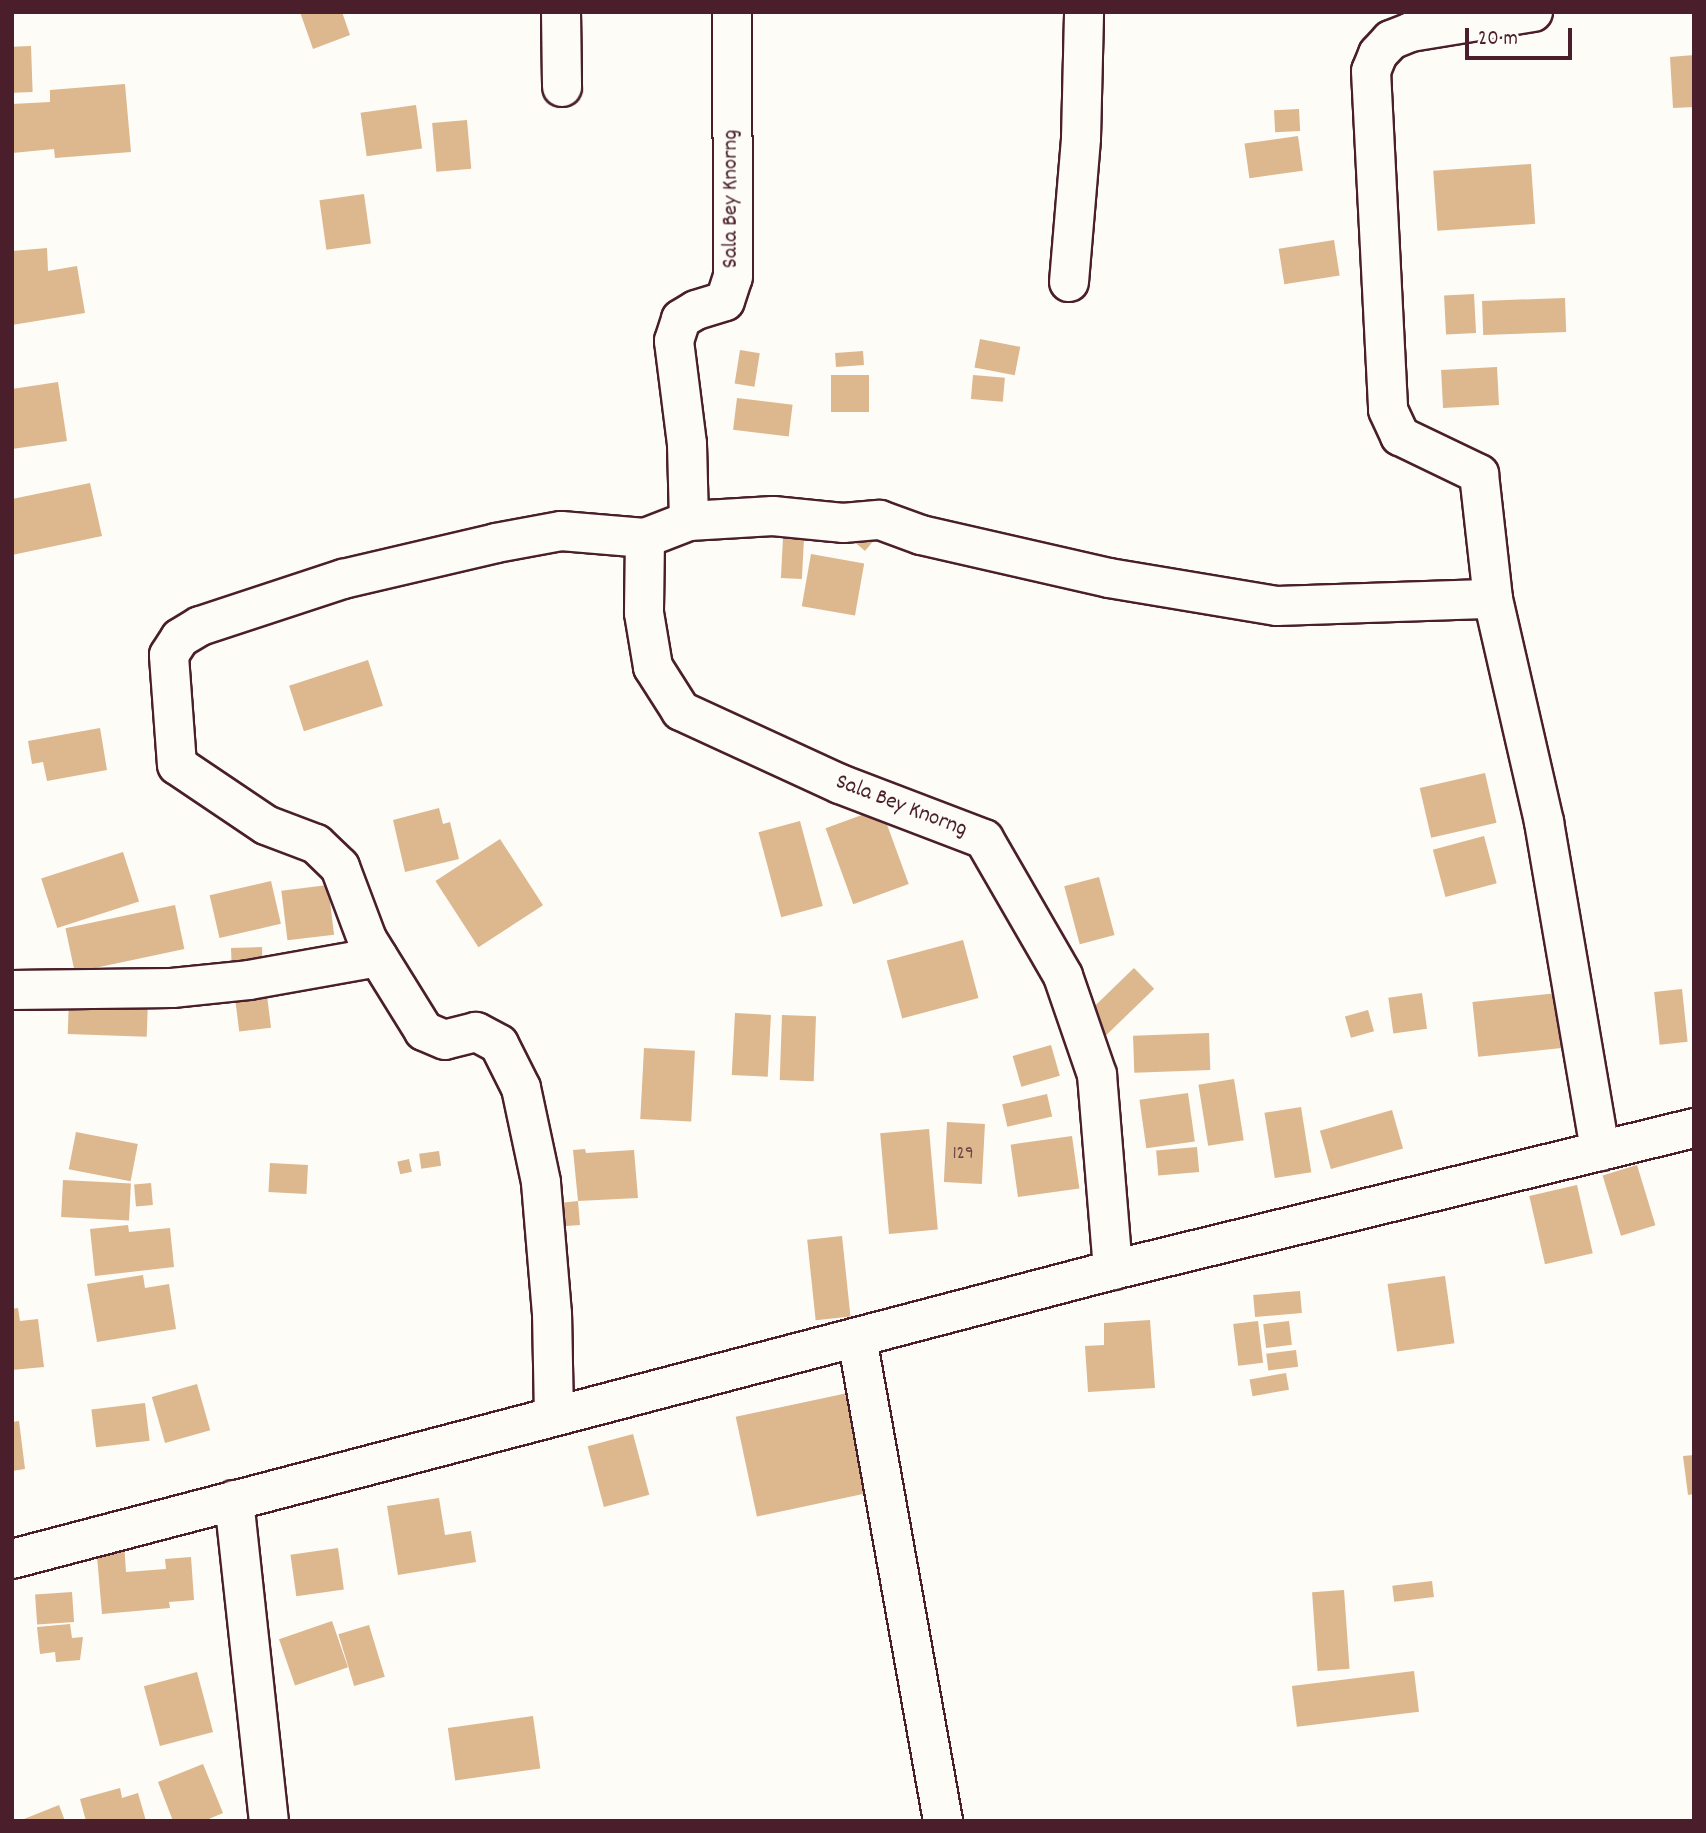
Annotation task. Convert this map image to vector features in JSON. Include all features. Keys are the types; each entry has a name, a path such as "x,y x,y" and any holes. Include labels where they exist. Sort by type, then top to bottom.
{"street":[{"path":"561,12 562,87"},
{"name":"Sala Bey Knorng","path":"689,521 688,444 674,341 681,319 696,310 725,301 733,277 732,12"},
{"path":"1069,282 1082,138 1084,12"},
{"path":"1533,12 1411,32 1391,40 1378,54 1371,71 1388,410 1399,436 1479,474 1493,598 1544,822 1600,1151"},
{"path":"554,1416 552,1314 541,1182 521,1088 499,1044 476,1032 445,1040 424,1031 367,939 340,867 316,844 266,825 177,765 169,655 180,638 200,626 343,579 496,543 561,531 645,538 689,521 773,516 843,523 880,520 921,535 1109,578 1277,606 1493,598"},
{"name":"Sala Bey Knorng","path":"645,538 644,613 653,667 681,711 839,784 984,839 1063,976 1097,1075 1113,1270"},
{"path":"12,990 172,988 249,981 378,957"},
{"path":"12,1559 1113,1270 1694,1128"},
{"path":"857,1338 943,1821"},
{"path":"234,1500 269,1821"}],"building":[{"path":"300,12 342,12 350,35 313,49"},
{"path":"31,46 33,92 14,93 12,47"},
{"path":"1694,55 1694,107 1673,108 1670,57"},
{"path":"125,84 131,152 55,158 54,149 12,153 12,104 50,102 50,90"},
{"path":"416,105 422,149 367,156 361,113"},
{"path":"1299,109 1300,131 1275,132 1274,110"},
{"path":"467,120 471,169 436,172 432,123"},
{"path":"1298,136 1303,171 1249,178 1245,144"},
{"path":"1531,164 1535,224 1437,231 1433,171"},
{"path":"364,194 371,244 326,250 319,200"},
{"path":"1334,240 1340,276 1284,284 1279,249"},
{"path":"47,248 48,271 77,266 85,313 12,325 12,251"},
{"path":"1474,294 1476,333 1446,335 1444,296"},
{"path":"1565,298 1566,332 1483,335 1482,301"},
{"path":"980,339 1020,347 1015,375 974,367"},
{"path":"740,350 760,353 754,387 735,384"},
{"path":"863,351 864,365 836,367 835,353"},
{"path":"1497,367 1499,405 1443,408 1441,370"},
{"path":"831,375 869,375 869,412 831,412"},
{"path":"973,375 1005,378 1003,402 971,399"},
{"path":"58,382 67,441 12,449 12,389"},
{"path":"737,398 793,405 789,437 733,430"},
{"path":"90,483 102,536 12,555 12,499"},
{"path":"879,534 865,551 851,539"},
{"path":"783,538 804,539 802,579 781,578"},
{"path":"811,554 864,563 855,616 802,606"},
{"path":"368,660 383,706 304,731 289,686"},
{"path":"100,728 107,770 47,781 43,762 32,764 28,741"},
{"path":"1485,773 1496,823 1431,838 1420,788"},
{"path":"439,808 443,824 450,822 459,859 405,872 393,820"},
{"path":"881,808 909,884 853,904 826,828"},
{"path":"800,821 823,906 781,917 758,832"},
{"path":"1484,836 1497,883 1445,897 1433,850"},
{"path":"500,839 543,905 478,947 435,881"},
{"path":"123,852 139,901 57,928 41,879"},
{"path":"1099,877 1115,935 1080,944 1064,886"},
{"path":"271,881 281,924 220,938 210,895"},
{"path":"328,885 334,935 287,940 281,891"},
{"path":"175,905 184,949 75,972 65,928"},
{"path":"963,940 979,998 902,1018 887,960"},
{"path":"262,947 263,973 232,974 231,948"},
{"path":"1134,968 1154,989 1104,1037 1084,1017"},
{"path":"266,987 271,1028 239,1032 234,991"},
{"path":"1682,989 1688,1042 1660,1045 1654,992"},
{"path":"1422,993 1427,1029 1393,1033 1388,998"},
{"path":"1558,993 1564,1048 1478,1057 1472,1002"},
{"path":"69,998 148,1001 147,1037 68,1034"},
{"path":"1368,1010 1374,1031 1351,1038 1345,1017"},
{"path":"735,1013 771,1015 768,1077 732,1075"},
{"path":"782,1015 816,1016 814,1081 780,1080"},
{"path":"1209,1033 1210,1070 1134,1073 1133,1036"},
{"path":"1051,1045 1060,1076 1021,1087 1013,1056"},
{"path":"644,1048 695,1051 691,1122 640,1119"},
{"path":"1234,1079 1244,1140 1208,1146 1198,1085"},
{"path":"1188,1093 1195,1142 1146,1148 1139,1100"},
{"path":"1047,1094 1052,1116 1007,1127 1002,1104"},
{"path":"1301,1107 1311,1172 1275,1178 1264,1113"},
{"path":"1392,1110 1403,1148 1331,1169 1320,1131"},
{"path":"947,1122 985,1124 982,1184 944,1182"},
{"path":"929,1129 938,1230 889,1234 880,1133"},
{"path":"76,1132 138,1144 131,1181 69,1169"},
{"path":"1072,1136 1079,1188 1018,1197 1011,1145"},
{"path":"1197,1147 1199,1172 1158,1175 1156,1151"},
{"path":"585,1149 586,1153 634,1150 638,1198 578,1201 573,1150"},
{"path":"439,1151 441,1166 421,1169 419,1154"},
{"path":"409,1159 412,1172 400,1174 397,1162"},
{"path":"270,1163 308,1165 306,1194 268,1192"},
{"path":"1637,1165 1655,1225 1621,1236 1603,1176"},
{"path":"63,1180 131,1184 129,1221 61,1217"},
{"path":"151,1183 153,1205 136,1206 134,1184"},
{"path":"1577,1185 1593,1253 1545,1264 1529,1196"},
{"path":"578,1201 580,1225 552,1227 550,1204"},
{"path":"128,1225 129,1232 170,1228 174,1267 95,1276 90,1229"},
{"path":"842,1236 850,1317 816,1320 807,1240"},
{"path":"143,1275 145,1288 169,1284 176,1329 97,1342 87,1284"},
{"path":"1445,1276 1454,1343 1397,1351 1388,1284"},
{"path":"1300,1291 1302,1313 1255,1317 1253,1295"},
{"path":"18,1308 20,1321 38,1319 44,1367 12,1370 12,1309"},
{"path":"1150,1320 1155,1388 1088,1392 1085,1346 1104,1345 1104,1323"},
{"path":"1258,1321 1263,1363 1238,1366 1233,1324"},
{"path":"1289,1321 1292,1345 1266,1348 1263,1324"},
{"path":"1296,1350 1298,1367 1268,1371 1266,1354"},
{"path":"1286,1373 1289,1390 1253,1396 1250,1379"},
{"path":"197,1384 210,1430 165,1443 152,1397"},
{"path":"857,1391 878,1491 757,1517 736,1417"},
{"path":"145,1403 150,1441 96,1447 91,1410"},
{"path":"19,1421 25,1469 12,1471 12,1422"},
{"path":"633,1434 649,1495 604,1507 588,1446"},
{"path":"1694,1455 1694,1494 1688,1495 1683,1456"},
{"path":"439,1498 445,1535 471,1531 476,1562 398,1575 387,1506"},
{"path":"124,1543 126,1572 166,1569 165,1559 191,1557 194,1600 169,1602 170,1608 102,1614 96,1545"},
{"path":"338,1548 344,1590 296,1596 290,1555"},
{"path":"1432,1581 1434,1597 1394,1602 1392,1586"},
{"path":"1344,1590 1350,1669 1318,1671 1312,1592"},
{"path":"72,1592 74,1622 37,1625 35,1595"},
{"path":"332,1621 348,1667 295,1686 279,1639"},
{"path":"70,1624 72,1638 83,1637 80,1660 56,1662 55,1652 40,1654 37,1627"},
{"path":"369,1625 385,1677 354,1686 338,1634"},
{"path":"1414,1671 1419,1712 1297,1727 1292,1686"},
{"path":"197,1672 213,1732 160,1746 144,1686"},
{"path":"533,1716 540,1768 455,1780 448,1728"},
{"path":"203,1764 223,1813 204,1821 173,1821 158,1782"},
{"path":"120,1788 122,1798 138,1793 146,1821 86,1821 80,1799"},
{"path":"59,1805 65,1821 19,1821"}]}
